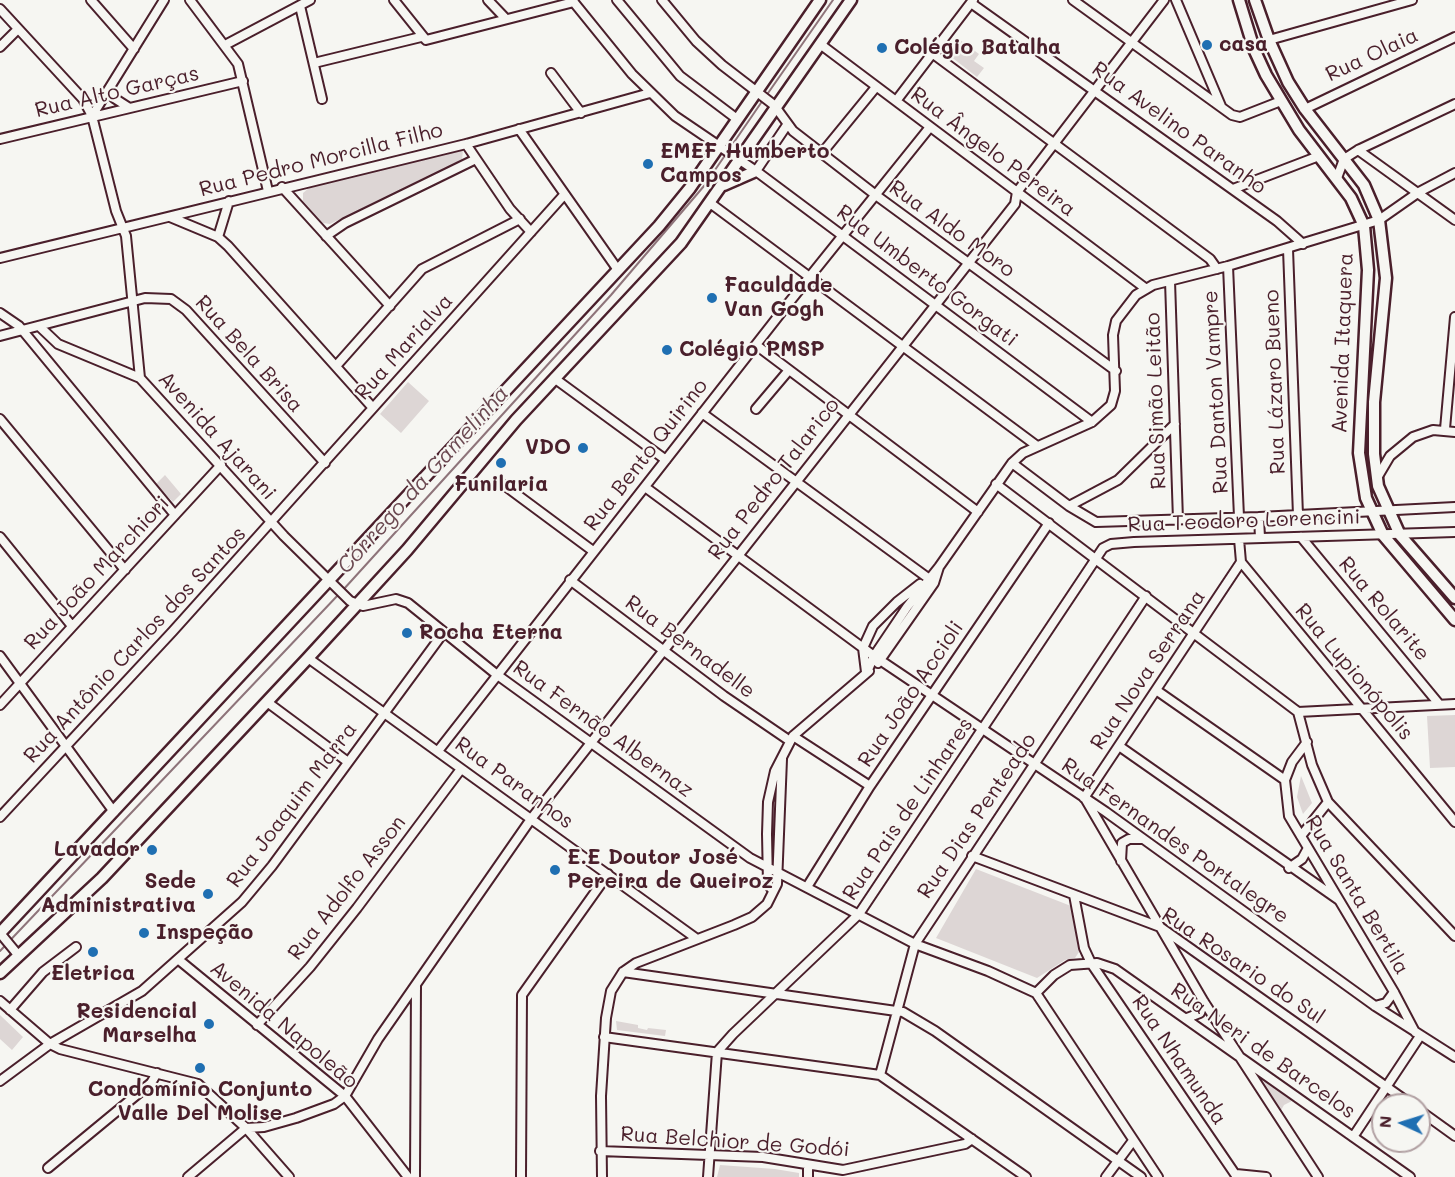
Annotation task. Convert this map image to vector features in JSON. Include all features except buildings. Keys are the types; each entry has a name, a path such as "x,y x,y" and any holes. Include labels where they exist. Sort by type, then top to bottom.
{"main road":[{"path":"4,937 114,812 665,219 720,149 737,119 759,93 820,0"},
{"path":"0,973 102,878 267,702 407,550 554,378 681,243 721,187 737,159 851,0"},
{"name":"Avenida Itaquera","path":"1239,0 1254,49 1281,101 1351,198 1364,226 1368,270 1359,453 1362,484 1371,512 1383,535 1455,620"},
{"name":"Avenida Itaquera","path":"1255,0 1269,40 1305,109 1364,185 1379,220 1386,278 1374,402 1374,454 1377,478 1387,510 1400,535 1455,598"},
{"path":"721,187 756,171"}],"street":[{"path":"91,0 134,49"},
{"path":"0,9 82,99 92,116 164,0"},
{"path":"190,0 238,64 268,191"},
{"path":"225,45 310,0"},
{"path":"394,0 423,38"},
{"path":"488,0 506,19"},
{"path":"617,0 680,76 737,119"},
{"path":"662,0 710,55 775,106"},
{"path":"1073,0 1222,108 1240,117 1281,101"},
{"name":"Rua Pedro Talarico","path":"345,1096 378,1039 531,819 1015,204 1017,192 1164,0"},
{"path":"1176,0 1222,108"},
{"path":"1269,40 1412,0"},
{"path":"314,63 506,19 573,1"},
{"name":"Rua Umberto Gorgati","path":"573,1 650,93 675,116 720,149 756,171 1092,422"},
{"path":"896,101 972,1"},
{"name":"Rua Avelino Paranho","path":"972,1 1233,189 1297,236 1303,244"},
{"path":"300,6 322,99"},
{"path":"0,46 18,29"},
{"name":"Rua Olaia","path":"1305,109 1455,37"},
{"name":"Rua Ângelo Pereira","path":"820,44 1145,288"},
{"path":"932,53 1210,259 1217,269"},
{"path":"551,73 581,113"},
{"name":"Rua Alto Garças","path":"0,139 243,81"},
{"path":"111,87 118,103 129,108"},
{"path":"822,153 876,87"},
{"name":"Rua Pedro Morcilla Filho","path":"0,258 282,187 465,144 650,93"},
{"path":"1337,178 1344,159 1358,150 1455,104"},
{"name":"Rua Aldo Moro","path":"775,106 787,125 877,196 1116,371"},
{"name":"Avenida Ajarani","path":"92,116 116,211 123,227 140,378 271,523 356,604"},
{"path":"756,171 787,125"},
{"name":"Rua Bento Quirino","path":"438,751 593,550 930,127"},
{"path":"519,129 618,270"},
{"path":"465,144 531,232"},
{"path":"1358,150 1455,220"},
{"path":"1233,189 1319,156"},
{"path":"326,236 345,223 476,159"},
{"path":"867,672 863,648 870,631 882,615 939,567 1012,463 1037,446 1092,422 1111,405 1115,391 1116,371 1113,335 1116,321 1128,302 1145,288 1364,226 1379,220 1419,192 1455,172"},
{"path":"282,187 390,306"},
{"name":"Rua Marialva","path":"271,523 564,195"},
{"path":"218,237 229,201"},
{"path":"710,203 1037,446"},
{"path":"169,217 218,237 373,408"},
{"path":"336,366 426,266 520,219"},
{"name":"Rua Lázaro Bueno","path":"1288,249 1298,515"},
{"name":"Rua Danton Vampre","path":"1228,266 1239,518"},
{"name":"Rua Simão Leitão","path":"1170,281 1178,520"},
{"name":"Rua Bela Brisa","path":"2,336 133,301 162,297 179,304 325,463"},
{"path":"1,314 22,330 175,515"},
{"path":"1,314 2,336"},
{"path":"1445,429 1453,365 1455,317"},
{"path":"39,326 58,344 140,378"},
{"path":"756,345 978,512"},
{"path":"756,409 789,370"},
{"path":"554,378 666,460"},
{"path":"702,413 928,578"},
{"path":"0,419 125,570"},
{"path":"1069,506 1124,475 1175,424"},
{"path":"1377,478 1400,447 1425,432 1445,429 1455,432"},
{"name":"Rua Teodoro Lorencini","path":"1012,463 1069,506 1096,522 1239,518 1455,507"},
{"name":"Rua João Marchiori","path":"0,705 221,465"},
{"path":"996,484 1298,712 1316,780 1328,802 1455,936"},
{"path":"504,485 593,550"},
{"name":"Rua Fernandes Portalegre","path":"645,487 881,661 1106,812 1376,1006 1455,1057"},
{"path":"1259,517 1260,538"},
{"name":"Rua Antônio Carlos dos Santos","path":"0,817 271,523"},
{"name":"Rua João Accioli","path":"807,887 870,786 1049,524"},
{"name":"Rua Teodoro Lorencini","path":"1096,559 1103,548 1111,544 1455,532"},
{"path":"0,537 72,626"},
{"name":"Rua Rolarite","path":"1301,537 1439,705"},
{"path":"1239,539 1241,562"},
{"name":"Rua Pais de Linhares","path":"717,1052 859,914 1096,559"},
{"name":"Rua Nova Serrana","path":"1084,798 1241,562"},
{"name":"Rua Lupionópolis","path":"1241,562 1455,822"},
{"path":"773,891 768,884 768,802 775,771 791,738 881,661 934,583 939,567"},
{"path":"867,672 874,656 928,578"},
{"name":"Rua Bernadelle","path":"570,580 662,650 791,738 870,786"},
{"name":"Rua Dias Penteado","path":"880,1075 915,944 1146,596"},
{"name":"Rua Fernão Albernaz","path":"356,604 372,606 402,601 496,674 750,858 915,944 997,974 1036,993"},
{"name":"Rua Joaquim Marra","path":"0,1081 50,1044 132,999 179,960 255,888 444,632"},
{"path":"0,656 114,812"},
{"name":"Rua Paranhos","path":"308,658 697,939"},
{"path":"1156,690 1285,780 1292,762 1307,742"},
{"path":"267,702 348,762"},
{"path":"1298,712 1455,704"},
{"path":"1119,746 1289,868 1341,901"},
{"path":"602,1177 600,1151 604,1037 608,1002 617,980 623,972 636,963 752,917 767,904 777,885 782,759"},
{"name":"Rua Adolfo Asson","path":"257,1025 310,967 461,769"},
{"name":"Rua Santa Bertila","path":"1285,780 1287,809 1301,836 1418,1034"},
{"path":"1084,798 1204,1002 1318,1177"},
{"path":"1301,836 1328,802"},
{"path":"1097,823 1100,814 1106,812"},
{"path":"1121,862 1122,843 1132,838 1143,839"},
{"path":"1289,868 1302,859 1308,848"},
{"path":"750,858 767,849"},
{"name":"Rua Rosario do Sul","path":"972,856 1160,927 1395,1093"},
{"path":"521,1177 522,995 608,874"},
{"name":"Rua Nhamunda","path":"1074,896 1084,948 1091,963 1237,1176"},
{"path":"4,937 19,956"},
{"path":"10,1010 43,972 76,947"},
{"name":"Avenida Napoleão","path":"179,960 345,1096 408,1177"},
{"path":"1091,963 1076,964 1061,970 1036,993 1132,1142 1158,1177"},
{"name":"Rua Neri de Barcelos","path":"1091,963 1115,969 1410,1177"},
{"path":"623,972 774,995 897,1010 928,1026 1141,1177"},
{"path":"415,1177 416,983"},
{"path":"1376,1006 1386,1003 1394,992"},
{"path":"0,1001 50,1044 69,1053 198,1084 246,1128 289,1177"},
{"path":"1186,1018 1200,1013 1204,1002"},
{"path":"1353,1137 1418,1034"},
{"path":"604,1037 880,1075 1026,1177"},
{"path":"708,1177 717,1052"},
{"path":"48,1168 151,1083 157,1073"},
{"path":"188,1177 246,1128 264,1127 296,1118 334,1104 345,1096"},
{"path":"1431,1119 1455,1136"},
{"name":"Rua Belchior de Godói","path":"600,1151 763,1157 843,1170 965,1144 972,1138"},
{"path":"1106,1177 1132,1142"},
{"path":"808,1165 808,1177"},
{"path":"843,1170 853,1177"},
{"path":"1237,1176 1266,1177"}],"shaded area":[{"path":"956,37 979,54 974,61 984,68 977,77 945,52"},
{"path":"459,149 463,150 462,160 330,224 323,223 303,201 303,193 309,188"},
{"path":"408,382 429,401 401,433 380,414"},
{"path":"165,475 181,494 173,502 156,484"},
{"path":"1455,715 1455,767 1430,768 1427,716"},
{"path":"1301,776 1312,803 1303,814 1297,797"},
{"path":"976,869 1071,906 1079,952 1075,958 1065,960 1037,978 936,938"},
{"path":"0,1015 23,1037 12,1050 0,1039"},
{"path":"616,1021 638,1025 638,1028 647,1030 648,1028 666,1030 665,1036 617,1030"},
{"path":"1266,1079 1292,1101 1284,1105 1279,1114 1259,1087"},
{"path":"720,1165 775,1169 799,1173 799,1177 717,1177"}],"waterway":[{"name":"Córrego da Gamelinha","path":"766,96 833,0"},
{"name":"Córrego da Gamelinha","path":"343,590 611,295 704,186 763,100"},
{"name":"Córrego da Gamelinha","path":"0,951 339,594"}],"place":[{"name":"casa","path":"1207,45"},
{"name":"Colégio Batalha","path":"882,48"},
{"name":"EMEF Humberto Campos","path":"648,164"},
{"name":"Faculdade Van Gogh","path":"712,298"},
{"name":"Colégio PMSP","path":"667,350"},
{"name":"VDO","path":"583,448"},
{"name":"Funilaria","path":"501,463"},
{"name":"Rocha Eterna","path":"407,633"},
{"name":"Lavador","path":"152,850"},
{"name":"E.E Doutor José Pereira de Queiroz","path":"555,870"},
{"name":"Sede Administrativa","path":"208,894"},
{"name":"Inspeção","path":"144,933"},
{"name":"Eletrica","path":"93,952"},
{"name":"Residencial Marselha","path":"209,1024"},
{"name":"Condomínio Conjunto Valle Del Molise","path":"200,1068"}]}
